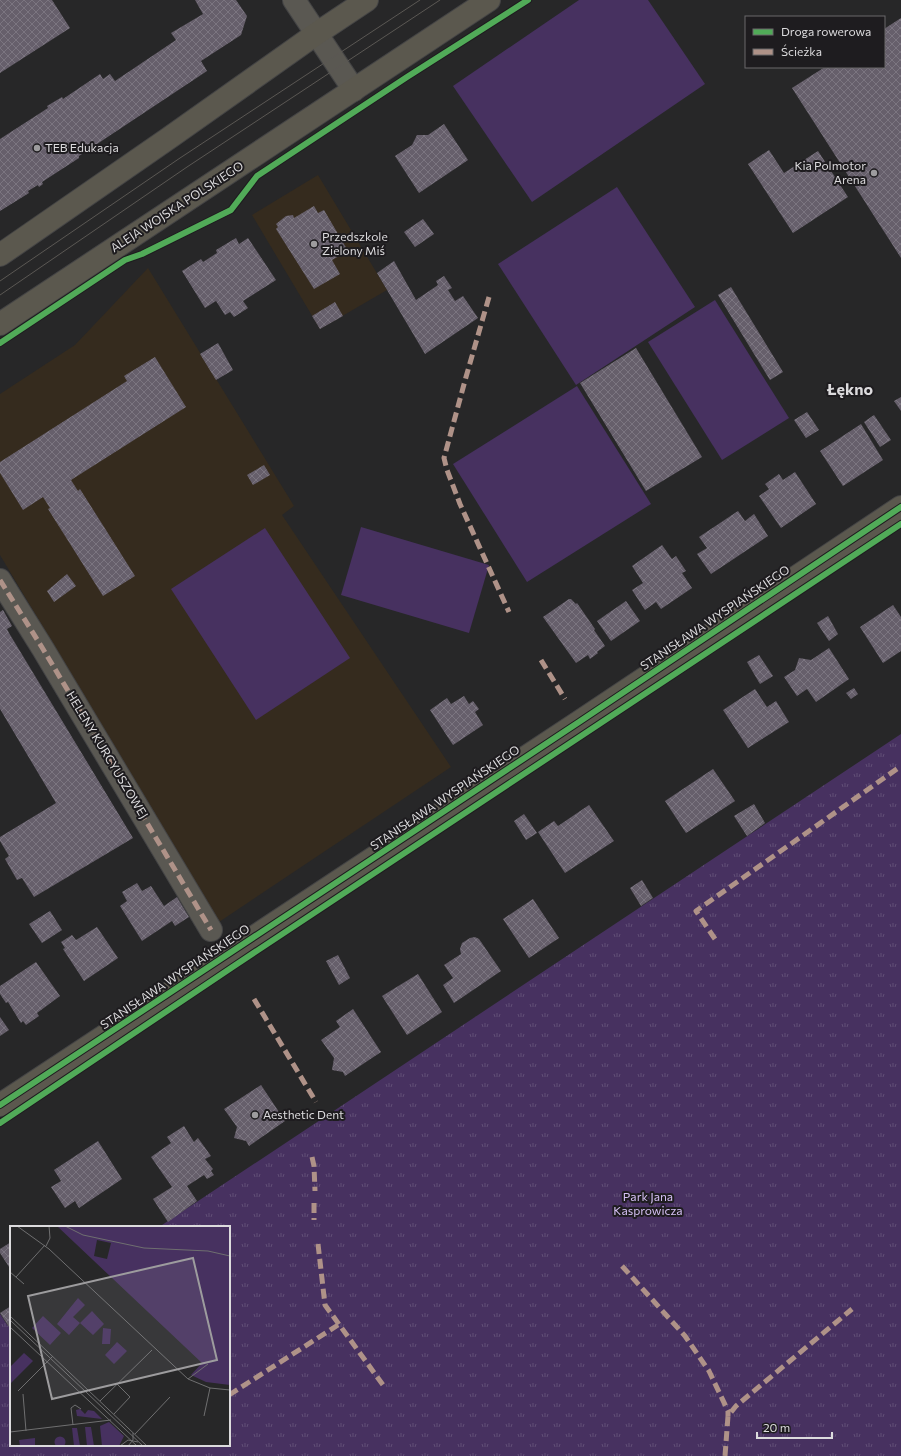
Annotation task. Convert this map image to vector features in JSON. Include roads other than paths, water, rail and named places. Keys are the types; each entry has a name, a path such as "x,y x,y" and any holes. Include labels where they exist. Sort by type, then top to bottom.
{"street":[{"path":"294,0 354,90"},
{"path":"0,255 367,0"},
{"name":"ALEJA WOJSKA POLSKIEGO","path":"0,324 489,0"},
{"name":"STANISŁAWA WYSPIAŃSKIEGO","path":"0,1105 901,507"},
{"name":"HELENY KURCYUSZOWEJ","path":"0,580 212,930"}],"tram line":[{"path":"0,281 180,158 420,0"},
{"path":"0,295 187,167 440,0"}],"place":[{"name":"TEB Edukacja","path":"37,148"},
{"name":"Kia Polmotor Arena","path":"874,173"},
{"name":"Przedszkole Zielony Miś","path":"314,244"},
{"name":"Aesthetic Dent","path":"255,1115"}],"district":[{"name":"Łękno","path":"850,389"}],"park label":[{"name":"Park Jana Kasprowicza","path":"648,1204"}]}
